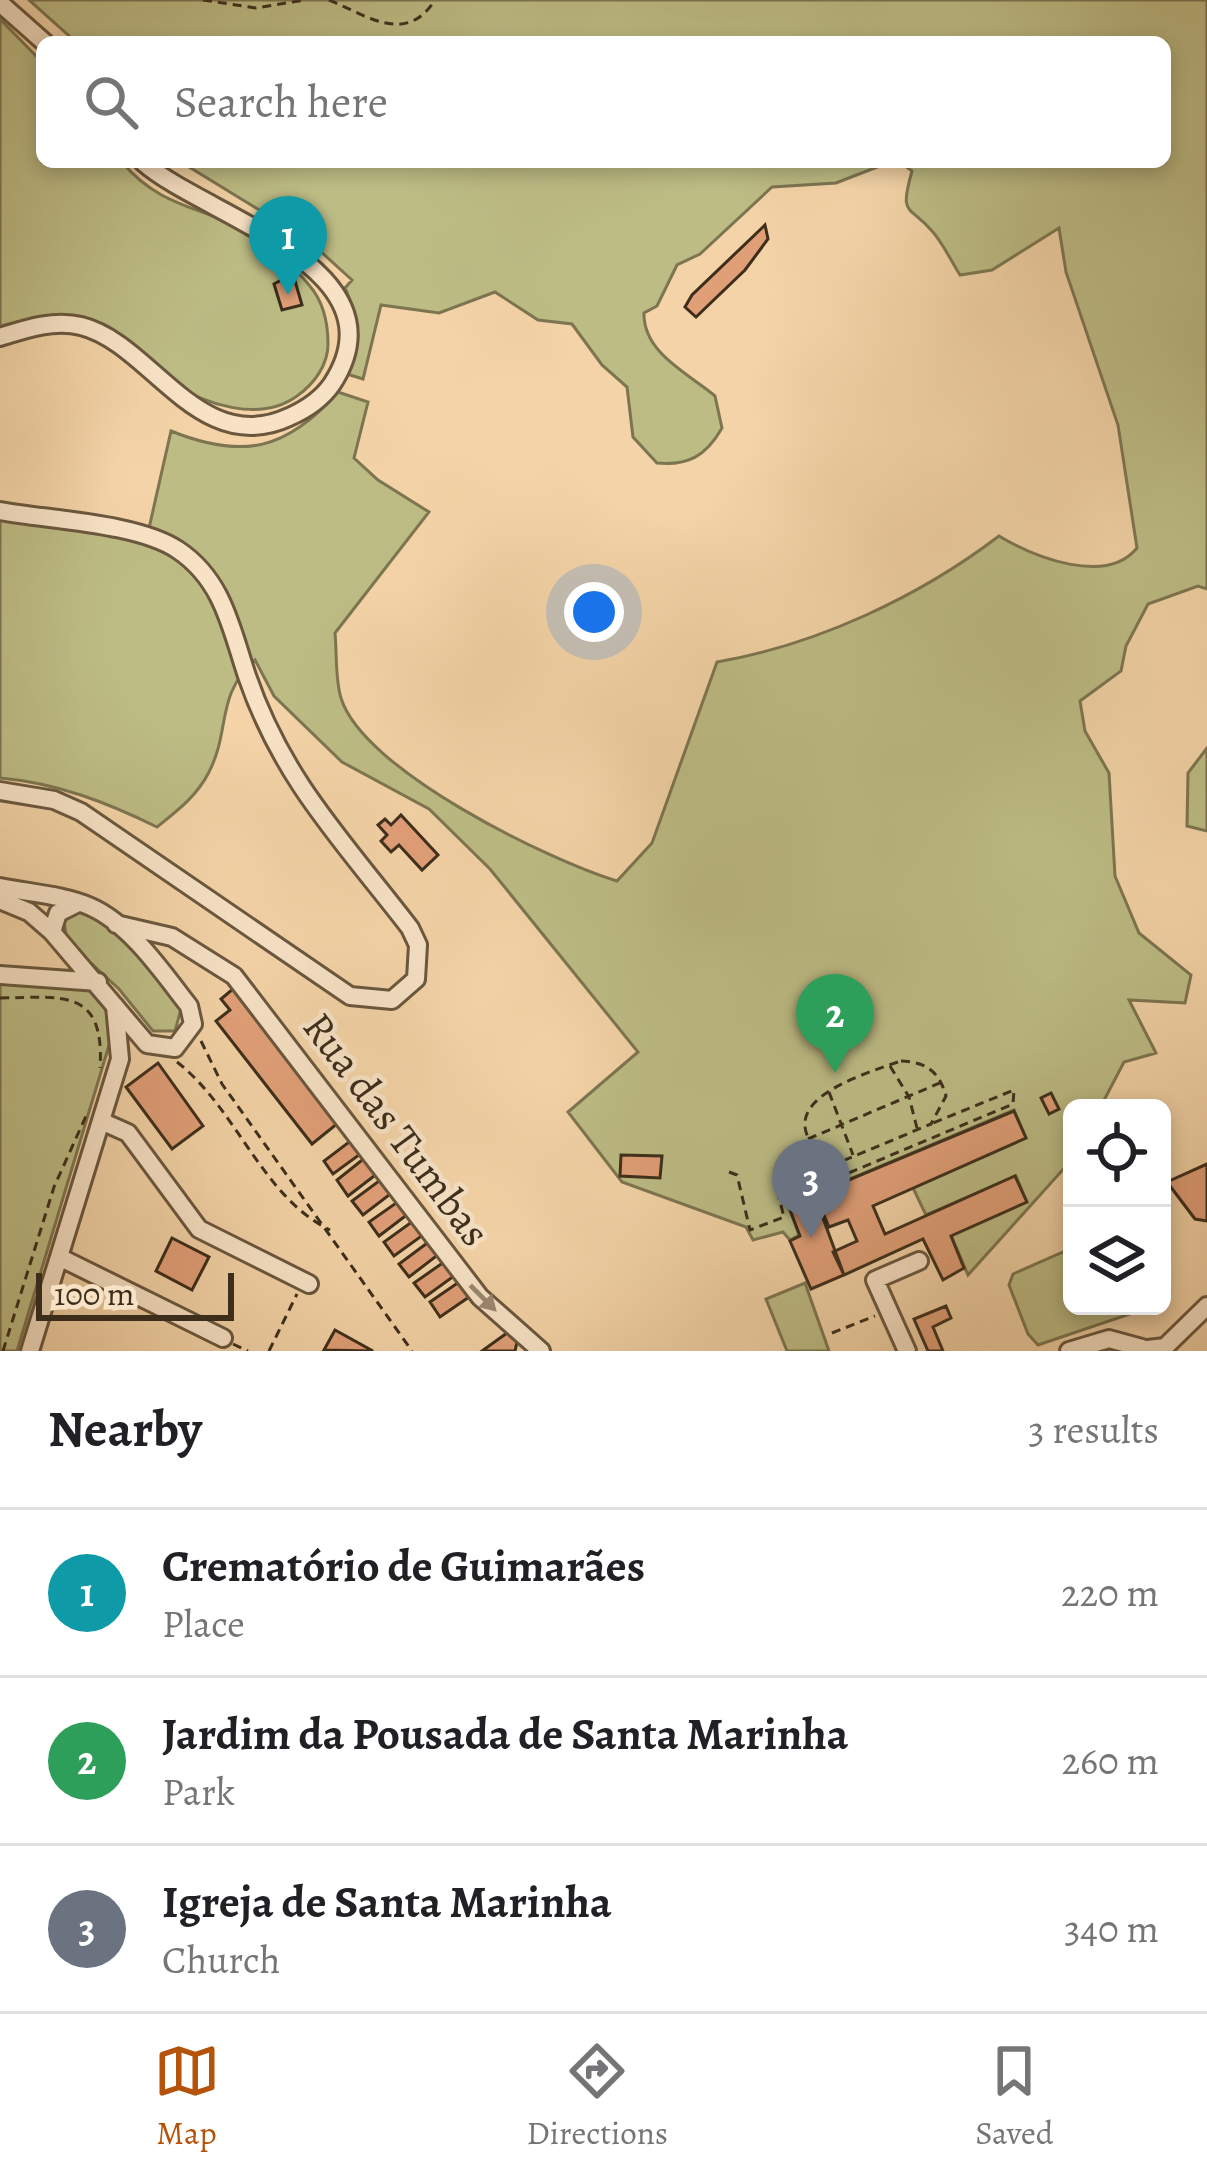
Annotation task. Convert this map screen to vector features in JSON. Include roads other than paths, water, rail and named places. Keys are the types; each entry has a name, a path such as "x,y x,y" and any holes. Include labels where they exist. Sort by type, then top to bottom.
{"street":[{"path":"0,3 37,36"},
{"path":"0,337 44,326 81,326 106,337 180,399 230,422 280,422 310,408 332,385 346,350 345,316 331,287 267,232 197,200 152,168"},
{"path":"0,511 147,537 197,566 218,590 262,715 290,774 341,847 410,928 418,945 416,979 392,1000 350,996 81,812 54,800 0,790"},
{"path":"0,887 78,903 116,924 170,982 193,1016 185,1040 120,1060"},
{"path":"0,900 28,912 54,935 154,1047"},
{"path":"36,974 50,963 58,913 78,903"},
{"name":"Rua das Tumbas","path":"116,924 172,937 250,994 480,1297 541,1351"},
{"path":"170,982 167,966 172,956 196,951"},
{"path":"0,975 98,982"},
{"path":"30,1351 98,1113 120,1060 113,999"},
{"path":"98,1113 128,1133 199,1228 306,1283"},
{"path":"59,1257 223,1338"},
{"path":"907,1351 875,1280 919,1261"},
{"path":"1069,1351 1109,1340 1137,1349 1165,1347 1207,1306"}],"place":[{"name":"Crematório de Guimarães","path":"288,295"},
{"name":"Jardim da Pousada de Santa Marinha","path":"835,1073"},
{"name":"Igreja de Santa Marinha","path":"811,1238"}]}
